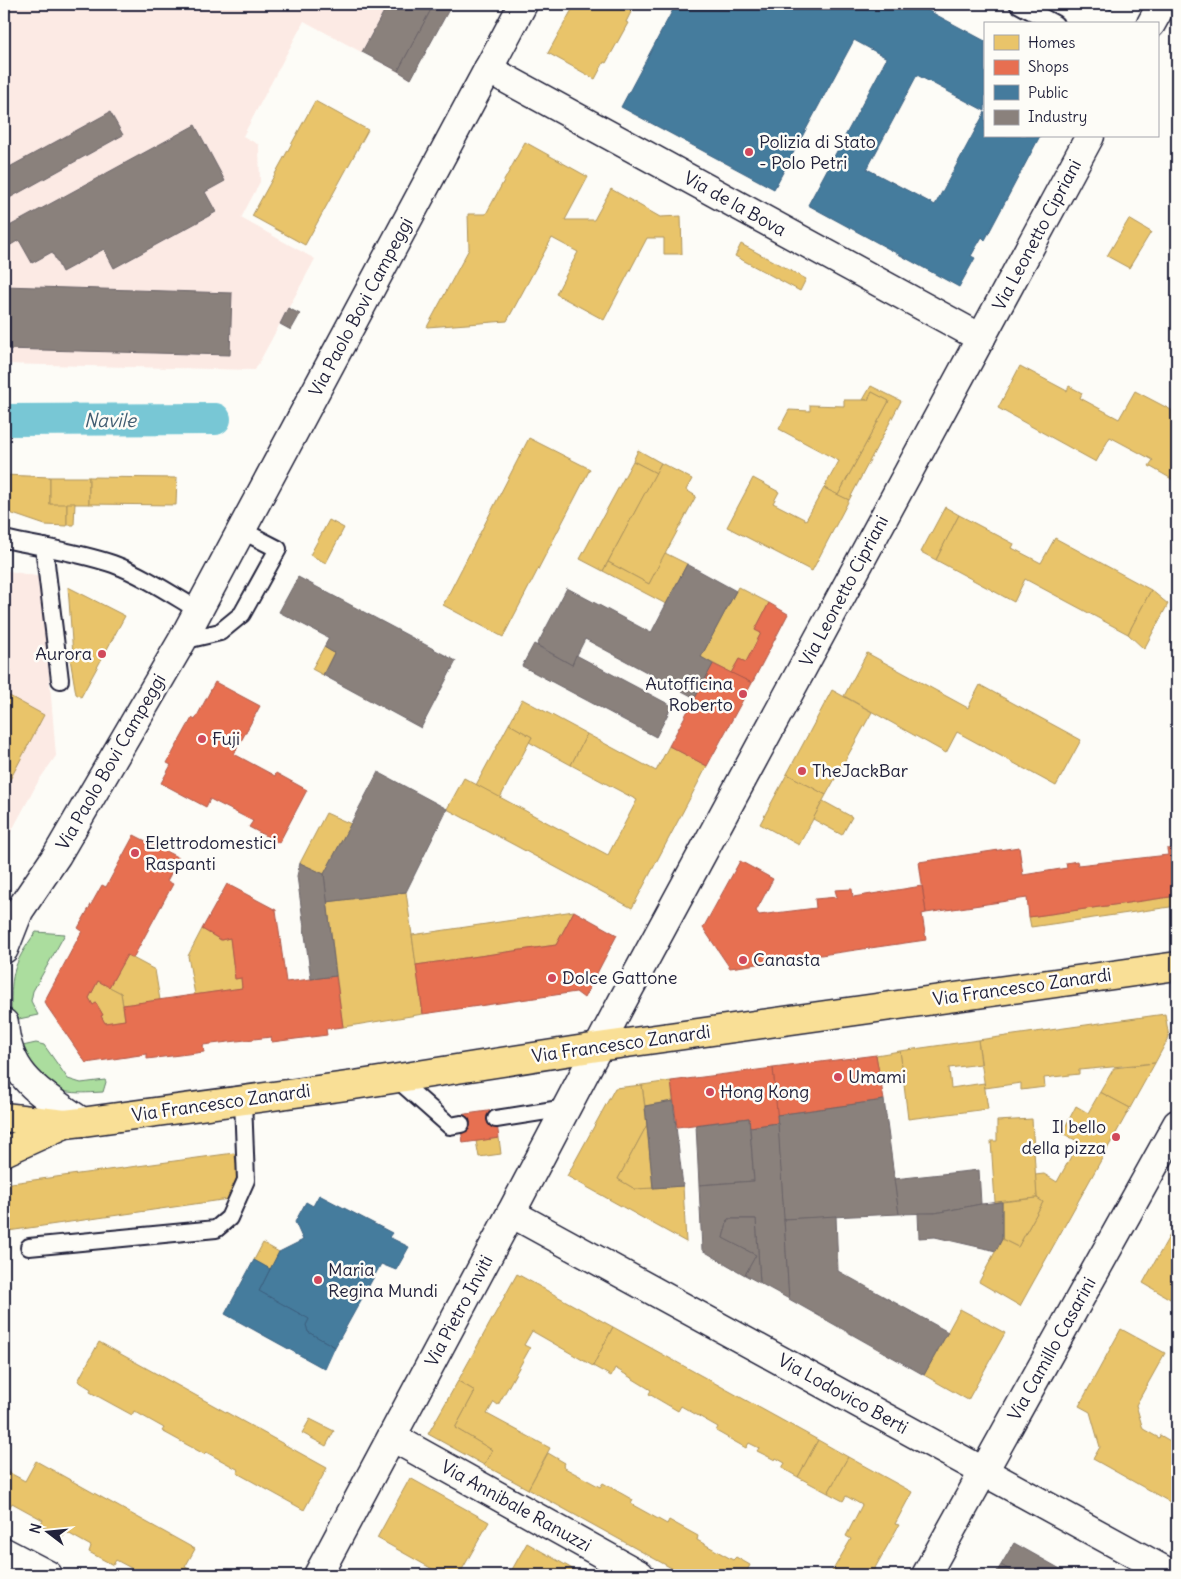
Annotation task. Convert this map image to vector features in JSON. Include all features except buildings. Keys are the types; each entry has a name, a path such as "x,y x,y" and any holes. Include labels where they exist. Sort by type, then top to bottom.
{"main road":[{"name":"Via Francesco Zanardi","path":"4,1117 74,1123 397,1078 598,1046 1177,966"},
{"name":"Via Francesco Zanardi","path":"4,1152 74,1123"}],"street":[{"name":"Via Paolo Bovi Campeggi","path":"4,948 12,915 62,847 182,641 523,4"},
{"path":"1152,22 1162,4"},
{"name":"Via de la Bova","path":"488,69 981,338"},
{"name":"Via Leonetto Cipriani","path":"598,1046 1089,138"},
{"path":"4,1024 4,1037 17,1070 74,1123"},
{"name":"Via Pietro Inviti","path":"318,1575 598,1046"},
{"name":"Via Camillo Casarini","path":"926,1575 1177,1124"},
{"name":"Via Lodovico Berti","path":"511,1213 1173,1575"},
{"name":"Via Annibale Ranuzzi","path":"392,1437 640,1575"},
{"path":"4,1552 48,1575"}],"lane":[{"path":"1018,4 1051,22"},
{"path":"182,641 220,632 242,614 278,549 241,530"},
{"path":"4,540 44,547 114,564 198,610"},
{"path":"44,547 60,680"},
{"path":"397,1078 450,1126 460,1124"},
{"path":"29,1247 216,1229 229,1218 246,1180 243,1100"},
{"path":"496,1119 566,1108"}],"shaded area":[{"path":"4,4 452,4 411,79 304,21 243,136 259,145 260,182 241,218 315,259 255,370 4,364"},
{"path":"4,570 41,577 56,756 39,780 4,845"}],"green space":[{"path":"36,932 65,934 33,991 31,1001 38,1015 14,1020 11,1018 11,992 14,972 17,963"},
{"path":"36,1043 44,1045 68,1079 81,1083 105,1080 103,1092 61,1091 39,1079 18,1047"}],"waterway":[{"name":"Navile","path":"4,420 215,419"}],"place":[{"name":"Polizia di Stato - Polo Petri","path":"749,152"},
{"name":"Aurora","path":"102,654"},
{"name":"Autofficina Roberto","path":"743,694"},
{"name":"Fuji","path":"202,739"},
{"name":"TheJackBar","path":"802,771"},
{"name":"Elettrodomestici Raspanti","path":"135,853"},
{"name":"Canasta","path":"743,960"},
{"name":"Dolce Gattone","path":"552,978"},
{"name":"Umami","path":"838,1077"},
{"name":"Hong Kong","path":"710,1092"},
{"name":"Il bello della pizza","path":"1116,1137"},
{"name":"Maria Regina Mundi","path":"318,1280"}]}
